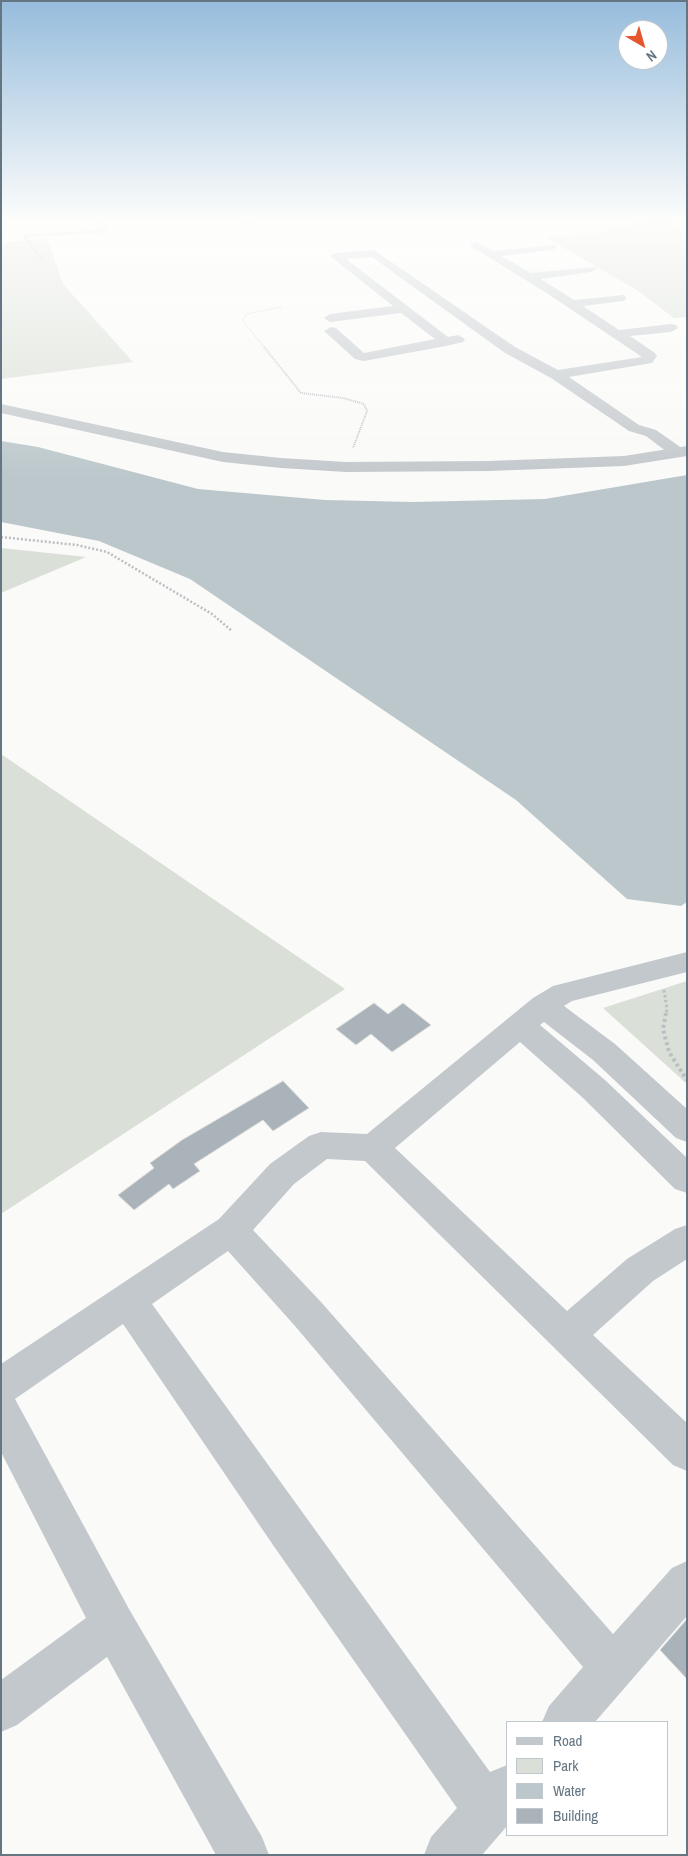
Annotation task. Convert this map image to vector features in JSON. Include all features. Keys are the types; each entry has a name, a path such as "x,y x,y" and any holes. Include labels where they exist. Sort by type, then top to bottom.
{"street":[{"path":"398,306 446,342"},
{"path":"447,306 510,350 556,375 634,428 650,433 682,452"},
{"path":"556,375 649,358 650,356 573,306"},
{"path":"402,309 331,324 360,356 364,357 486,334"},
{"path":"616,334 670,328"},
{"path":"571,372 652,426 650,433"},
{"path":"1,408 223,457 282,463 346,467 488,466 624,461 682,452"},
{"path":"373,1148 532,1016 563,993 674,965"},
{"path":"532,1016 604,1052 687,1129"},
{"path":"532,1016 594,1089 687,1179"},
{"path":"1,1386 231,1230 282,1174 321,1145 373,1148 687,1451"},
{"path":"231,1230 321,1329 613,1668"},
{"path":"566,1335 640,1270 687,1240"},
{"path":"128,1301 288,1530 498,1799 449,1855"},
{"path":"1,1411 113,1625 244,1855"},
{"path":"566,1721 687,1583"},
{"path":"1,1709 113,1625"}],"path":[{"path":"282,307 246,314 242,320 302,393 355,400 366,407 367,411 346,467"},
{"path":"1,536 76,545 107,552 212,614 232,632"},
{"path":"674,965 663,1029 669,1052 687,1080"}],"green space":[{"path":"1,306 82,306 133,362 1,379"},
{"path":"658,306 687,306 687,317 674,318"},
{"path":"1,548 86,557 1,593"},
{"path":"1,754 345,989 1,1214"},
{"path":"687,981 687,1084 603,1008"}],"water":[{"path":"1,441 38,447 198,489 325,500 413,502 545,499 687,475 687,902 681,906 627,899 516,800 190,579 99,541 1,522"}],"building":[{"path":"374,1003 388,1014 403,1003 431,1025 392,1052 371,1034 356,1045 336,1029"},
{"path":"283,1081 309,1108 273,1131 263,1120 194,1164 200,1171 173,1189 169,1184 134,1210 118,1195 154,1168 150,1163 182,1140"},
{"path":"687,1619 687,1679 660,1650"}]}
